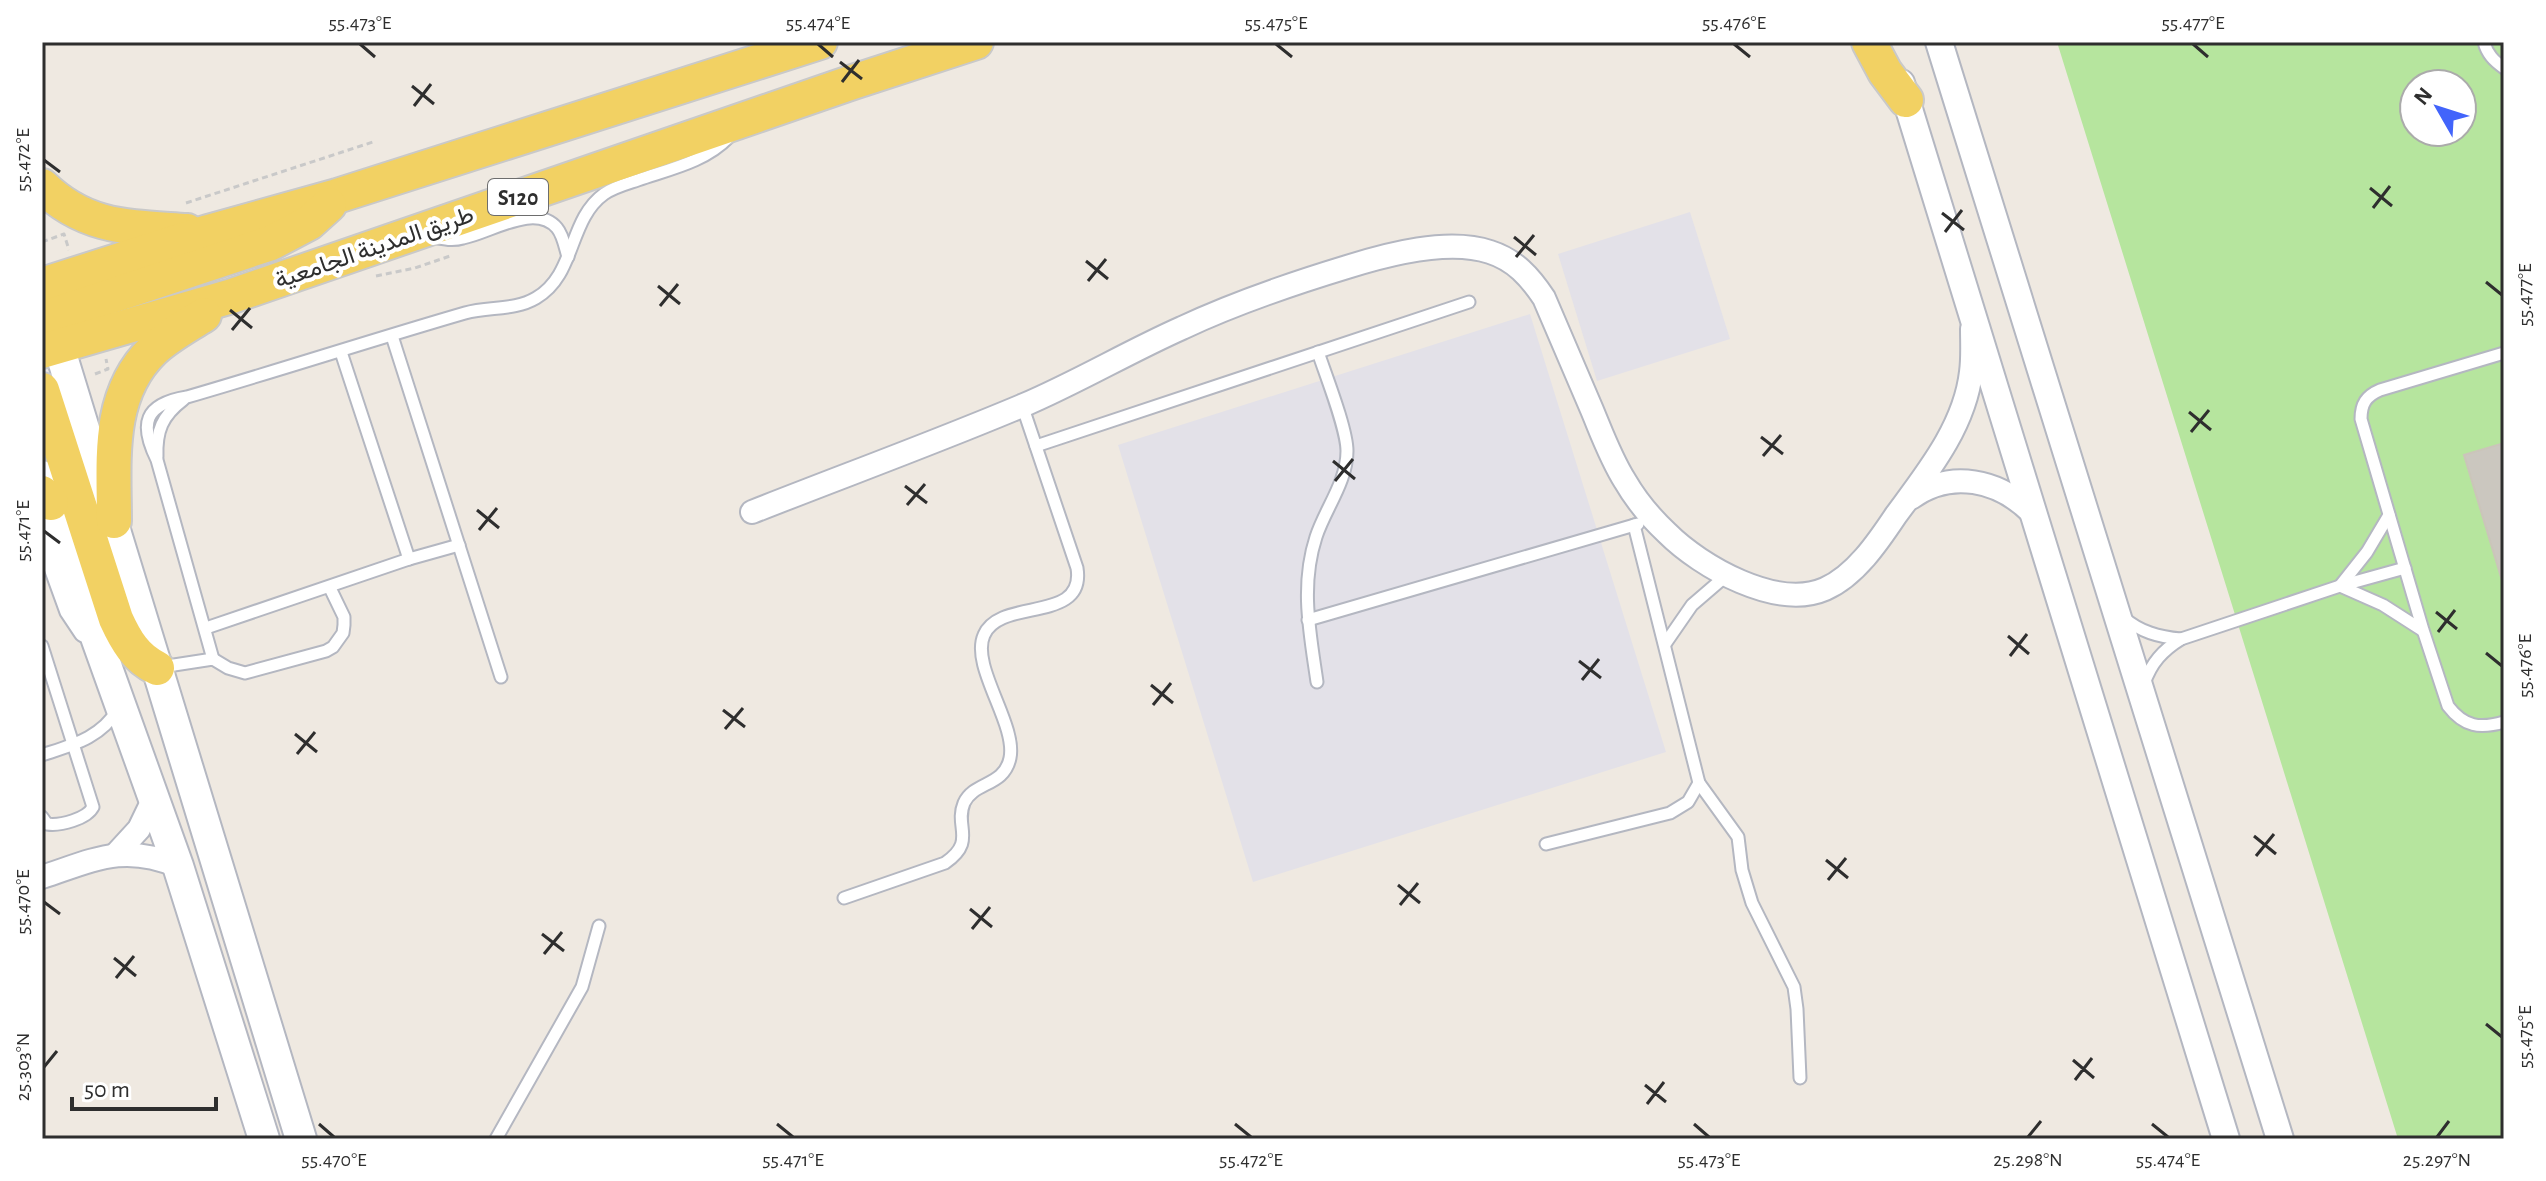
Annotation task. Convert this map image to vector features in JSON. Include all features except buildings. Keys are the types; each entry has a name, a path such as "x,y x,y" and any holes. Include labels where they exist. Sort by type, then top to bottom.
{"main road":[{"name":"S120","path":"46,317 208,232 337,196 820,42"},
{"name":"طريق المدينة الجامعية","path":"46,317 232,296 976,42"},
{"path":"1869,42 1885,72 1906,100"},
{"path":"42,186 67,207 98,222 121,227 208,232"},
{"path":"301,1139 114,521 46,317 280,239 309,223 337,196"},
{"path":"114,521 116,425 119,408 133,376 165,341 232,296"},
{"path":"42,390 116,619 132,649 143,661 157,668"},
{"path":"44,500 178,866 264,1139"}],"street":[{"path":"1887,42 2226,1139"},
{"path":"1939,42 2280,1139"},
{"path":"752,512 1067,386 1183,327 1276,289 1379,257 1428,248 1465,247 1488,251 1510,261 1529,277 1544,298 1616,466 1637,499 1644,522 1728,574 1782,594 1812,593 1826,588 1851,571 1907,501 1944,445 1964,403 1972,371 1973,316"},
{"path":"1907,501 1944,483 1972,481 1999,488 2032,513"},
{"path":"117,853 139,829 153,800"},
{"path":"42,877 117,853 148,855 178,866"}],"lane":[{"path":"2484,42 2494,61 2504,68"},
{"path":"213,659 157,460 157,439 162,421 173,407 187,397 469,312 523,304 536,298 553,283 568,257 583,217 602,195 618,186 709,154 741,121"},
{"path":"419,232 446,240 459,239 526,217 543,218 561,234 568,257"},
{"path":"1036,446 1469,302"},
{"path":"392,336 501,677"},
{"path":"341,352 409,559"},
{"path":"1317,682 1306,596 1309,563 1322,518 1342,478 1347,447 1318,352"},
{"path":"2504,353 2380,390 2371,394 2361,410 2389,515 2448,706 2456,716 2478,727 2504,722"},
{"path":"844,898 945,863 958,852 964,836 962,813 965,801 976,790 999,778 1009,763 1010,746 982,656 983,637 987,628 1002,618 1065,599 1071,595 1078,581 1077,568 1022,405"},
{"path":"2340,586 2367,552 2389,515"},
{"path":"1308,620 1644,522 1665,644 1699,783 1738,837 1742,870 1752,903 1794,987 1800,1078"},
{"path":"206,628 459,545"},
{"path":"2142,690 2156,660 2181,639 2340,586 2405,568"},
{"path":"1665,644 1692,605 1728,574"},
{"path":"2340,586 2383,605 2423,630"},
{"path":"157,668 213,659 245,673 326,651 343,633 344,625 344,617 330,588"},
{"path":"2117,612 2130,624 2146,632 2181,639"},
{"path":"42,646 92,803 92,811 86,815 55,825 47,824 42,817"},
{"path":"42,755 85,740 103,728 120,705"},
{"path":"1546,844 1670,813 1688,802 1699,783"},
{"path":"496,1139 582,987 599,926"}],"path":[{"path":"178,205 376,141"},
{"path":"368,277 415,268 462,252"}],"shaded area":[{"path":"1690,212 1730,339 1597,381 1558,254"},
{"path":"1530,314 1666,752 1253,882 1118,445"}],"green space":[{"path":"2057,42 2504,42 2504,1139 2398,1139"}]}
